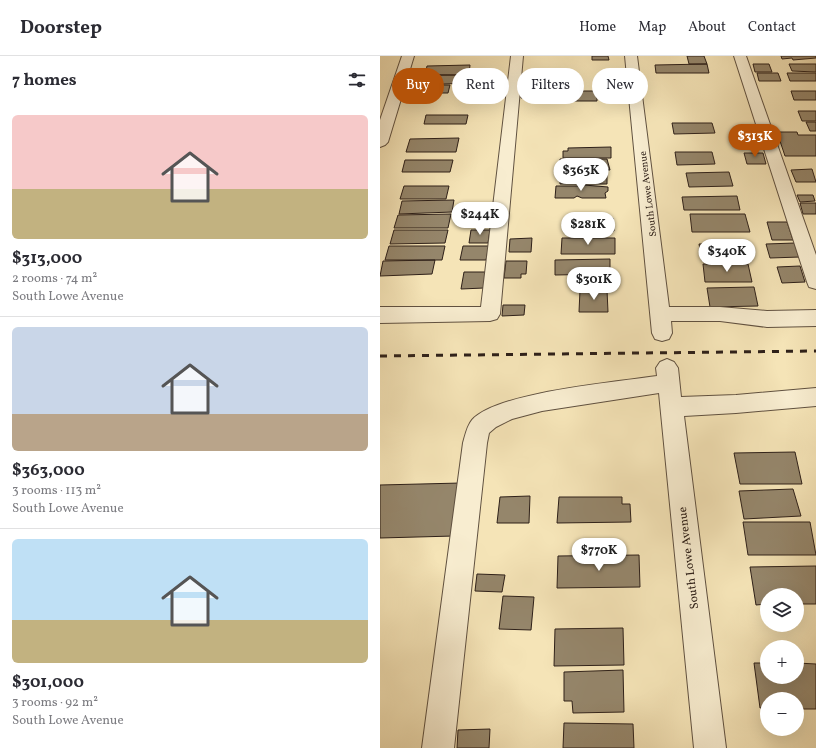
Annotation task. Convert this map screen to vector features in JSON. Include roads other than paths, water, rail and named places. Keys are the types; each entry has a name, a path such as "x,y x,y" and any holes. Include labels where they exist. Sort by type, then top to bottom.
{"street":[{"path":"380,142 408,56"},
{"path":"380,315 490,314 517,56"},
{"name":"South Lowe Avenue","path":"631,56 661,324 720,314 767,319 816,318"},
{"path":"740,56 816,282"},
{"path":"438,748 475,443 479,428 488,420 507,411 542,402 669,386 736,404 816,397"},
{"name":"South Lowe Avenue","path":"669,386 710,748"}],"railway":[{"path":"380,356 816,351"}]}
